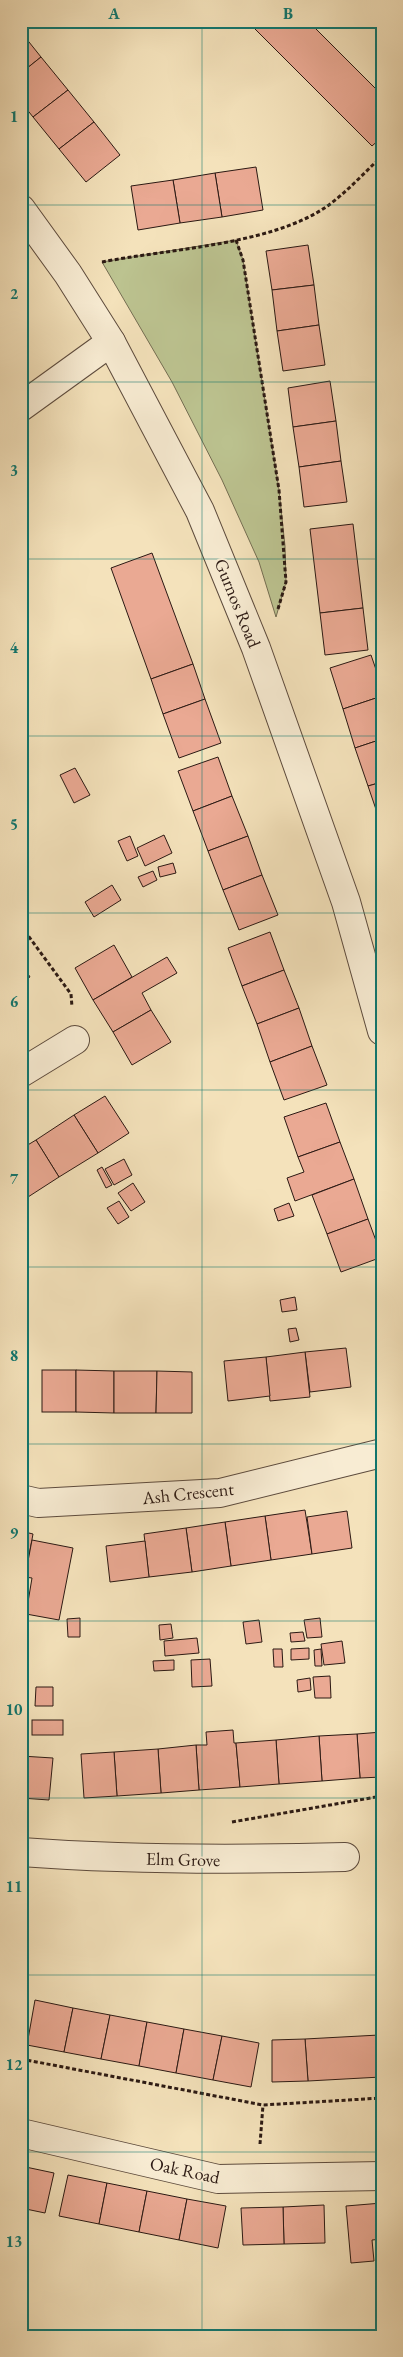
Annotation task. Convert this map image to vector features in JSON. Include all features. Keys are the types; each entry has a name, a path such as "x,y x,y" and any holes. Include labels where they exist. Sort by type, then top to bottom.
{"street":[{"name":"Gurnos Road","path":"21,209 68,274 111,342 200,511 256,648 346,902 382,1031"},
{"path":"21,407 111,342"},
{"path":"21,1073 75,1040"},
{"name":"Ash Crescent","path":"21,1499 38,1503 220,1493 382,1452"},
{"name":"Elm Grove","path":"21,1852 90,1857 218,1860 344,1857"},
{"name":"Oak Road","path":"21,2132 218,2179 382,2176"}],"path":[{"path":"68,274 102,262 236,240 291,226 326,207 382,156"},
{"path":"236,240 243,260 279,490 285,546 286,582 276,617 256,648"},
{"path":"21,926 71,994 75,1040"},
{"path":"218,1860 220,1823 382,1796"},
{"path":"21,2059 263,2105 382,2098"}],"green space":[{"path":"236,240 243,260 279,490 285,546 286,582 276,617 259,562 222,480 172,382 102,262"}],"building":[{"path":"247,21 308,21 382,95 382,137 372,146"},
{"path":"21,32 41,57 21,73"},
{"path":"41,57 68,90 33,117 21,102 21,73"},
{"path":"68,90 94,122 59,149 33,117"},
{"path":"94,122 120,155 86,182 59,149"},
{"path":"256,167 263,210 222,217 215,173"},
{"path":"215,173 222,217 180,223 173,180"},
{"path":"173,180 180,223 138,230 131,186"},
{"path":"308,245 314,285 272,290 266,251"},
{"path":"314,285 319,325 277,331 272,290"},
{"path":"319,325 325,365 283,371 277,331"},
{"path":"330,381 336,421 293,427 288,388"},
{"path":"336,421 341,461 299,467 293,427"},
{"path":"341,461 347,502 304,507 299,467"},
{"path":"353,524 363,608 320,613 310,529"},
{"path":"152,553 193,664 151,679 111,568"},
{"path":"363,608 368,650 325,655 320,613"},
{"path":"371,655 382,687 382,696 343,709 330,668"},
{"path":"193,664 205,699 163,714 151,679"},
{"path":"382,696 382,739 355,748 343,709"},
{"path":"205,699 221,743 179,758 163,714"},
{"path":"382,739 382,782 368,786 355,748"},
{"path":"218,757 232,796 193,811 178,771"},
{"path":"75,768 90,795 74,803 60,775"},
{"path":"382,782 382,827 368,786"},
{"path":"232,796 248,836 208,851 193,811"},
{"path":"164,835 172,853 145,866 137,848"},
{"path":"130,836 138,856 127,861 118,841"},
{"path":"248,836 262,875 223,890 208,851"},
{"path":"173,863 176,873 160,877 158,867"},
{"path":"153,871 157,880 143,887 138,877"},
{"path":"262,875 278,915 239,930 223,890"},
{"path":"112,885 121,900 94,917 85,902"},
{"path":"270,932 284,970 242,986 228,948"},
{"path":"114,945 132,977 93,1000 75,968"},
{"path":"167,957 177,973 142,993 151,1010 113,1032 93,1000"},
{"path":"21,962 30,977 21,982"},
{"path":"284,970 299,1008 257,1024 242,986"},
{"path":"299,1008 312,1046 270,1062 257,1024"},
{"path":"151,1010 171,1042 132,1065 113,1032"},
{"path":"312,1046 327,1085 284,1100 270,1062"},
{"path":"105,1096 129,1133 98,1153 74,1115"},
{"path":"326,1103 340,1142 298,1157 284,1117"},
{"path":"74,1115 98,1153 59,1177 36,1140"},
{"path":"36,1140 59,1177 28,1197 21,1186 21,1149"},
{"path":"340,1142 354,1179 295,1201 287,1178 304,1172 298,1157"},
{"path":"124,1159 132,1175 114,1185 105,1169"},
{"path":"102,1167 112,1185 106,1188 97,1170"},
{"path":"354,1179 368,1219 327,1234 312,1195"},
{"path":"133,1183 145,1202 131,1211 118,1193"},
{"path":"21,1186 28,1197 21,1201"},
{"path":"119,1201 129,1217 118,1224 107,1208"},
{"path":"289,1203 294,1216 278,1221 274,1209"},
{"path":"368,1219 382,1257 341,1272 327,1234"},
{"path":"295,1297 297,1310 282,1312 280,1300"},
{"path":"296,1328 299,1340 290,1342 288,1329"},
{"path":"346,1348 351,1387 310,1392 305,1352"},
{"path":"305,1352 310,1397 270,1401 266,1357"},
{"path":"266,1357 270,1396 228,1401 224,1361"},
{"path":"42,1370 76,1370 76,1412 42,1412"},
{"path":"76,1370 114,1371 114,1413 76,1412"},
{"path":"114,1371 157,1371 156,1413 114,1413"},
{"path":"157,1371 192,1372 192,1413 156,1413"},
{"path":"305,1510 312,1554 271,1560 265,1516"},
{"path":"347,1511 352,1548 312,1554 307,1517"},
{"path":"265,1516 271,1560 231,1566 225,1522"},
{"path":"225,1522 231,1566 192,1572 186,1528"},
{"path":"186,1528 192,1572 149,1577 144,1534"},
{"path":"21,1531 33,1534 25,1577 21,1577"},
{"path":"32,1540 73,1548 59,1620 26,1614 32,1578 25,1577"},
{"path":"145,1541 149,1577 110,1582 106,1546"},
{"path":"382,1603 382,1623 377,1604"},
{"path":"80,1618 80,1637 68,1637 67,1619"},
{"path":"320,1618 322,1637 307,1638 304,1620"},
{"path":"259,1620 262,1642 246,1644 243,1622"},
{"path":"171,1624 173,1638 160,1640 159,1625"},
{"path":"303,1632 305,1641 291,1642 290,1633"},
{"path":"197,1638 199,1653 165,1656 164,1641"},
{"path":"342,1641 345,1663 324,1665 321,1644"},
{"path":"309,1648 309,1659 291,1660 291,1649"},
{"path":"273,1649 282,1649 283,1667 274,1667"},
{"path":"321,1649 322,1666 315,1666 314,1650"},
{"path":"210,1659 212,1686 192,1687 191,1660"},
{"path":"174,1660 174,1670 154,1671 153,1661"},
{"path":"330,1676 331,1698 315,1698 313,1677"},
{"path":"310,1678 311,1690 298,1692 297,1680"},
{"path":"36,1687 53,1687 53,1706 35,1706"},
{"path":"32,1720 63,1720 63,1735 32,1735"},
{"path":"233,1730 240,1787 199,1790 196,1745 207,1745 206,1732"},
{"path":"382,1732 382,1777 360,1778 357,1734"},
{"path":"357,1734 360,1778 322,1781 319,1736"},
{"path":"319,1736 322,1781 279,1784 276,1740"},
{"path":"276,1740 279,1784 240,1787 236,1743"},
{"path":"196,1745 199,1790 161,1793 158,1749"},
{"path":"158,1749 161,1793 117,1796 114,1752"},
{"path":"114,1752 117,1796 84,1798 81,1754"},
{"path":"21,1756 53,1758 49,1800 21,1798"},
{"path":"35,2000 73,2008 64,2052 27,2045"},
{"path":"73,2008 110,2015 101,2059 64,2052"},
{"path":"110,2015 147,2022 139,2066 101,2059"},
{"path":"147,2022 184,2029 176,2073 139,2066"},
{"path":"184,2029 222,2036 213,2080 176,2073"},
{"path":"379,2035 381,2077 308,2081 305,2039"},
{"path":"222,2036 259,2043 251,2087 213,2080"},
{"path":"305,2039 308,2081 272,2082 272,2040"},
{"path":"21,2166 54,2173 45,2213 21,2208"},
{"path":"68,2175 107,2183 99,2224 59,2216"},
{"path":"107,2183 147,2191 139,2232 99,2224"},
{"path":"147,2191 187,2199 179,2240 139,2232"},
{"path":"187,2199 226,2206 218,2248 179,2240"},
{"path":"382,2203 382,2239 372,2240 374,2261 351,2263 346,2206"},
{"path":"324,2205 325,2243 284,2244 283,2207"},
{"path":"283,2207 284,2244 243,2245 241,2208"}]}
